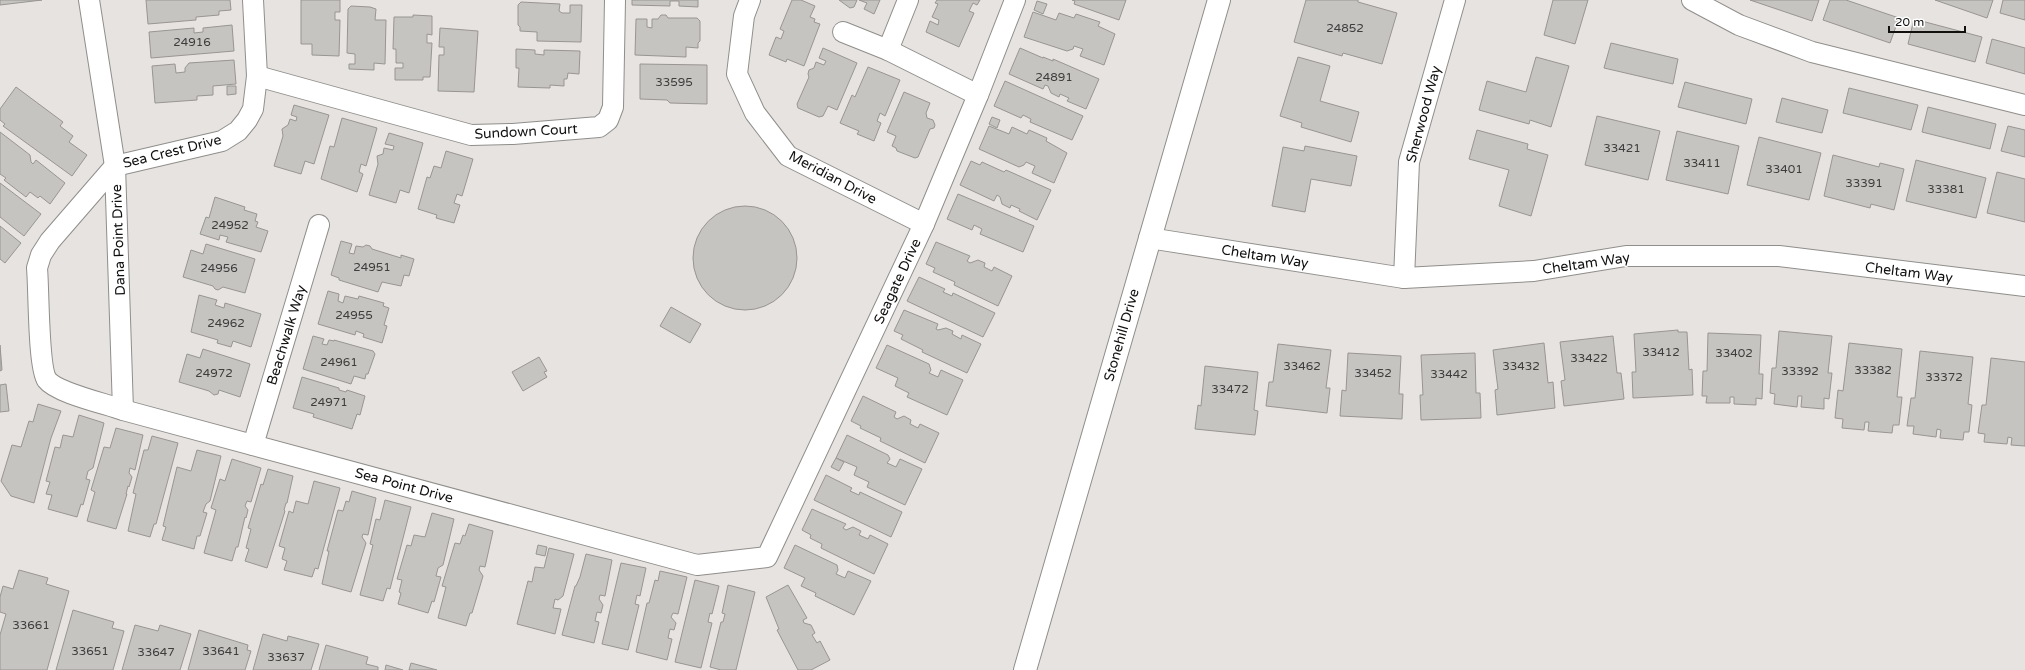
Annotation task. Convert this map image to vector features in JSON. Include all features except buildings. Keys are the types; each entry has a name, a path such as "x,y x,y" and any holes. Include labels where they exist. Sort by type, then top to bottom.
{"main road":[{"name":"Stonehill Drive","path":"1025,670 1219,0"}],"street":[{"name":"Dana Point Drive","path":"89,0 115,166 123,410"},
{"name":"Sea Crest Drive","path":"47,380 42,362 37,268 38,261 55,235 115,166 222,141 238,131 247,120 253,109 257,76 253,0"},
{"name":"Sundown Court","path":"257,76 471,135 506,135 599,128 608,120 613,107 615,0"},
{"name":"Meridian Drive","path":"750,0 744,16 737,74 755,113 788,156 924,224"},
{"path":"888,50 908,0"},
{"name":"Seagate Drive","path":"767,557 924,224 978,95 1015,0"},
{"name":"Sherwood Way","path":"1404,278 1409,162 1455,0"},
{"path":"1692,0 1739,25 1812,52 2025,105"},
{"path":"843,32 888,50 978,95"},
{"name":"Beachwalk Way","path":"253,445 319,226"},
{"name":"Cheltam Way","path":"1149,238 1404,278 1534,271 1626,256 1779,256 2025,286"},
{"name":"Sea Point Drive","path":"47,380 61,390 123,410 697,564 767,557"}]}
